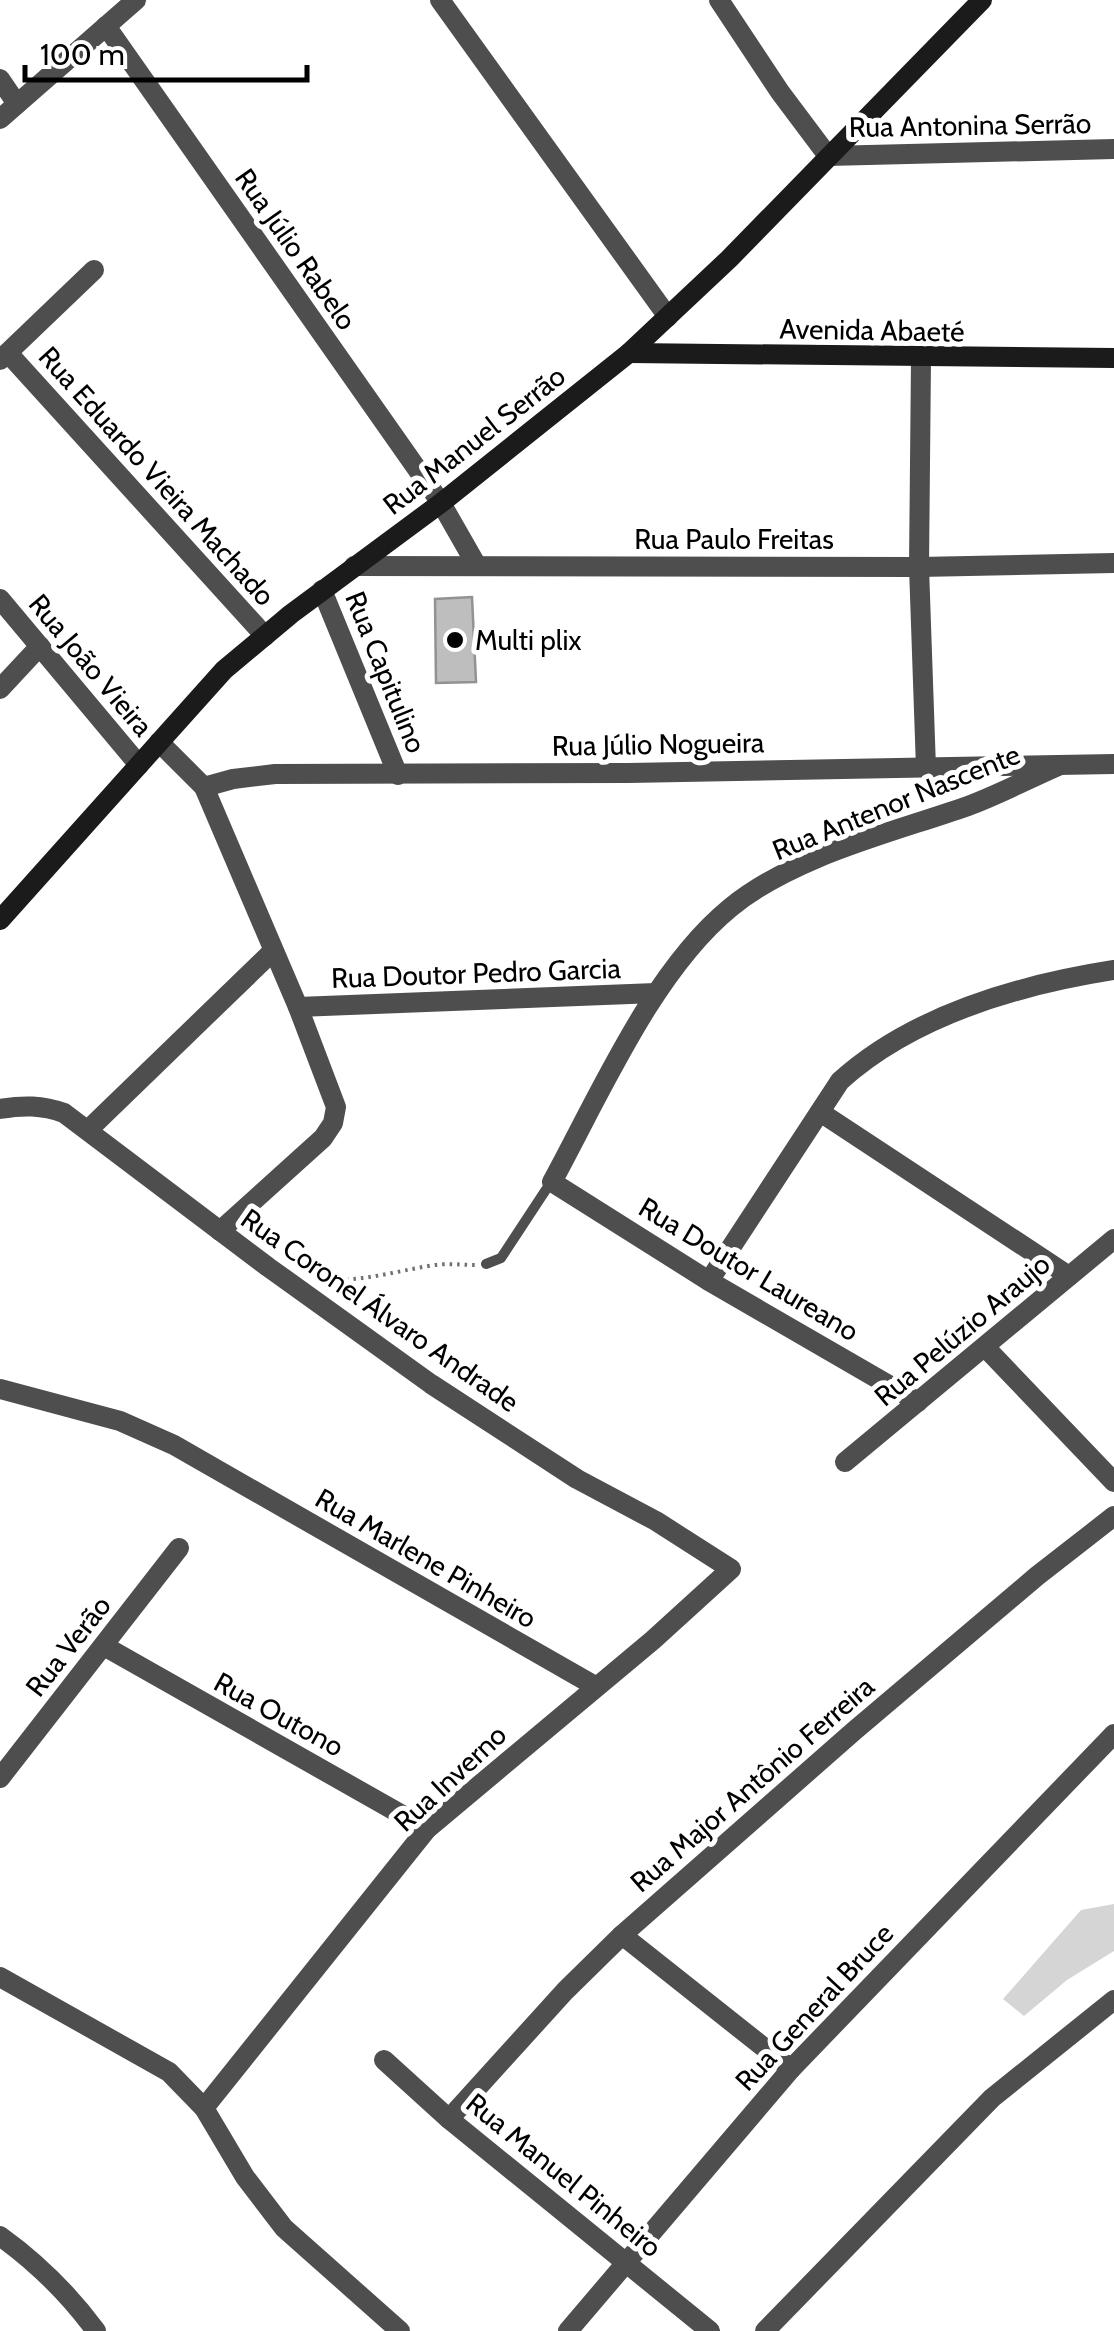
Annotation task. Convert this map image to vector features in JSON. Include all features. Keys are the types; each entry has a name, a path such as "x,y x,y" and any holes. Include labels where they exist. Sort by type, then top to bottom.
{"street":[{"path":"0,119 136,0"},
{"path":"440,0 668,317"},
{"path":"719,0 828,156"},
{"name":"Rua Manuel Serrão","path":"0,920 206,689 322,590 441,504 629,353 982,0"},
{"name":"Rua Júlio Rabelo","path":"106,26 441,504 477,566"},
{"path":"0,79 17,104"},
{"name":"Rua Antonina Serrão","path":"828,156 1114,149"},
{"path":"4,356 94,270"},
{"name":"Avenida Abaeté","path":"629,353 1114,358"},
{"name":"Rua Eduardo Vieira Machado","path":"4,356 265,636"},
{"path":"921,359 918,567 926,768"},
{"name":"Rua Paulo Freitas","path":"354,566 918,567 1114,563"},
{"name":"Rua Capitulino","path":"322,590 398,775"},
{"name":"Rua João Vieira","path":"0,599 139,765"},
{"path":"0,689 40,646"},
{"path":"159,742 204,788 298,1007 336,1107 333,1123 322,1138 220,1232"},
{"name":"Rua Júlio Nogueira","path":"204,788 234,779 275,774 1114,764"},
{"name":"Rua Antenor Nascente","path":"552,1182 656,993 712,924 760,887 805,864 971,805 1058,766"},
{"path":"88,1130 272,952"},
{"path":"709,1280 840,1081 853,1069 905,1035 1021,989 1114,970"},
{"name":"Rua Doutor Pedro Garcia","path":"298,1007 656,993"},
{"name":"Rua Coronel Álvaro Andrade","path":"0,1109 23,1105 64,1114 220,1232 447,1394 731,1570"},
{"path":"820,1112 1069,1276"},
{"name":"Rua Doutor Laureano","path":"552,1182 709,1280 918,1402"},
{"name":"Rua Pelúzio Araujo","path":"846,1462 1114,1239"},
{"path":"985,1347 1114,1482"},
{"name":"Rua Marlene Pinheiro","path":"0,1389 120,1421 229,1477 595,1686"},
{"name":"Rua Major Antônio Ferreira","path":"450,2119 565,1991 622,1935 1036,1576 1114,1516"},
{"name":"Rua Verão","path":"0,1778 179,1548"},
{"name":"Rua Inverno","path":"204,2108 427,1829 731,1570"},
{"name":"Rua Outono","path":"104,1646 427,1829"},
{"name":"Rua General Bruce","path":"568,2331 791,2069 1114,1734"},
{"path":"622,1935 791,2069"},
{"path":"0,1976 169,2072 204,2108 245,2177 284,2228 400,2331"},
{"path":"765,2331 992,2098 1114,2000"},
{"name":"Rua Manuel Pinheiro","path":"384,2060 450,2119 710,2331"},
{"path":"0,2236 68,2293 96,2331"}],"lane":[{"path":"486,1264 501,1258 552,1182"}],"path":[{"path":"301,1275 339,1281 377,1278 439,1264 486,1264"}],"shaded area":[{"path":"1114,1904 1114,1951 1067,1980 1024,2016 1003,1999 1081,1910"}],"building":[{"name":"Multi plix","path":"472,597 476,682 436,683 435,599"}],"place":[{"name":"Multi plix","path":"455,640"}]}
